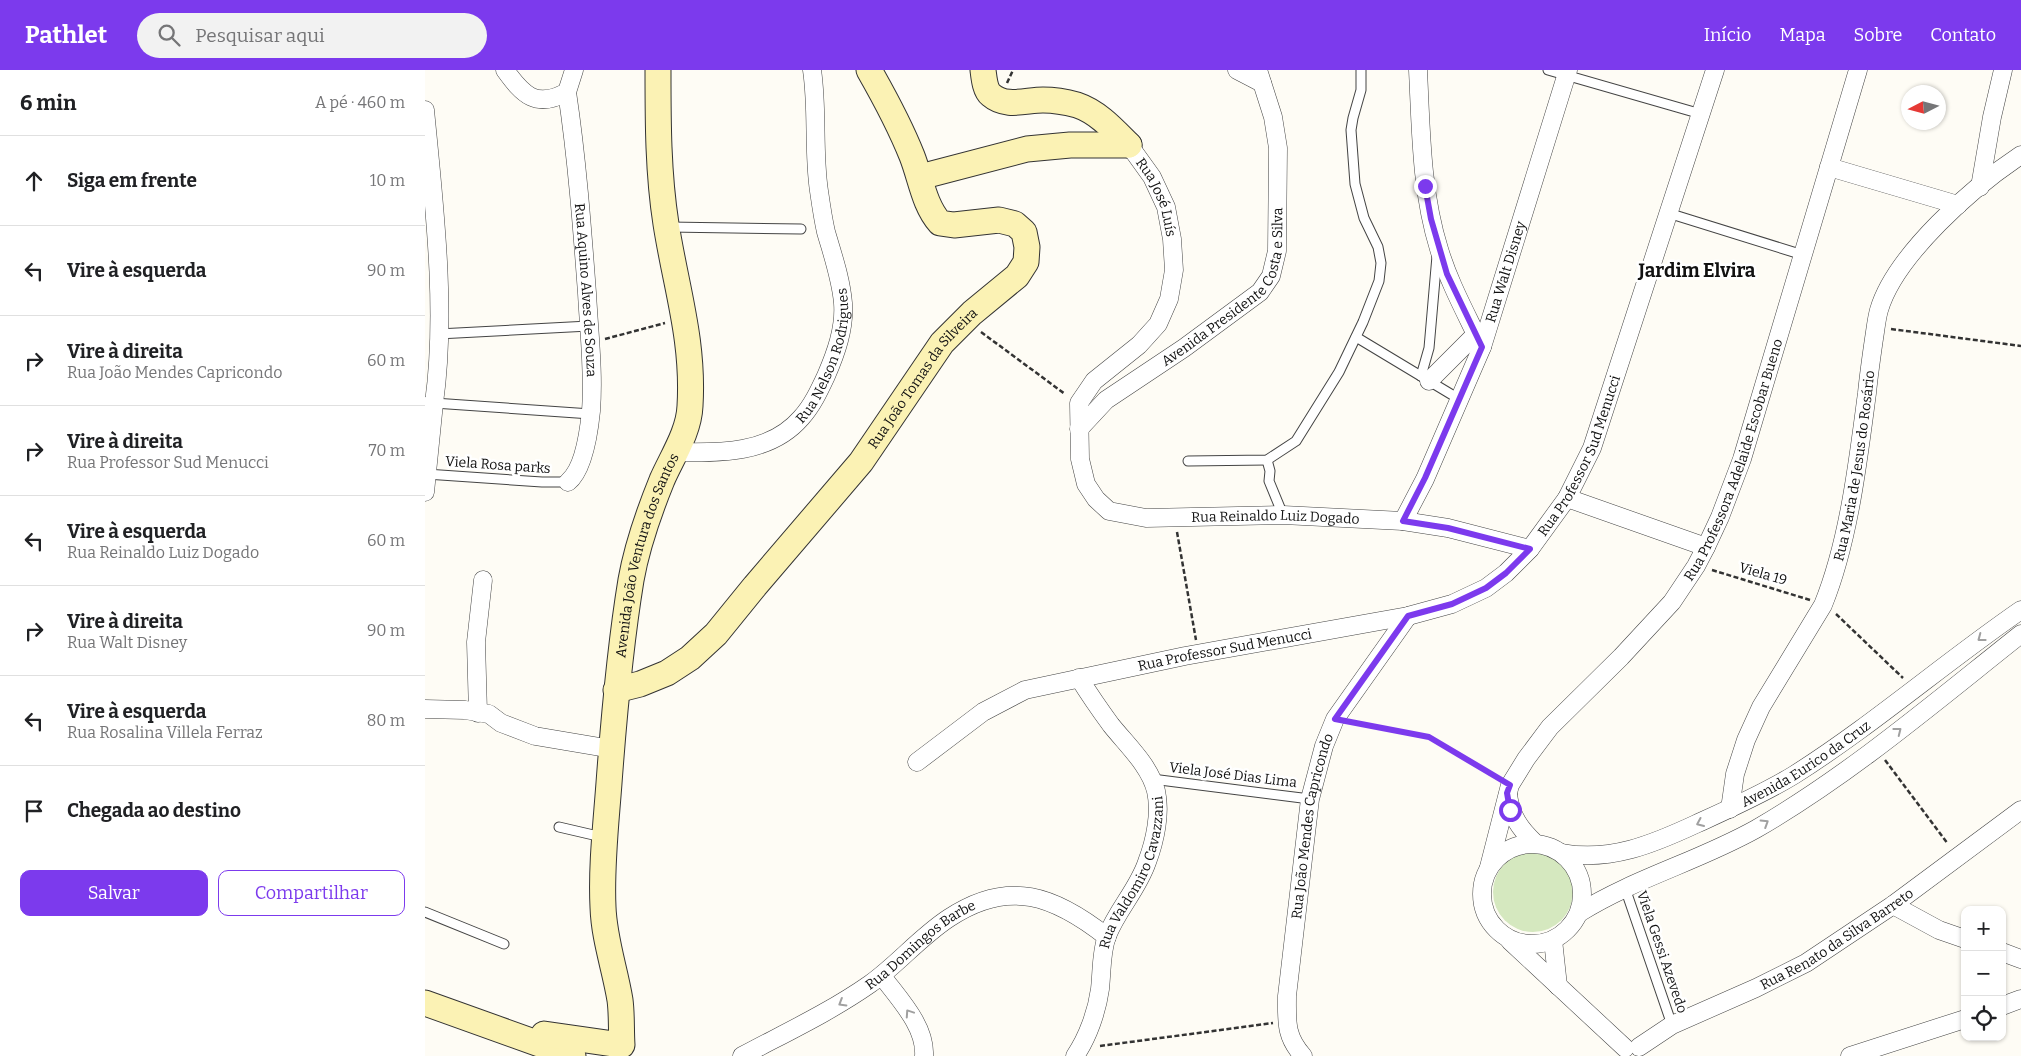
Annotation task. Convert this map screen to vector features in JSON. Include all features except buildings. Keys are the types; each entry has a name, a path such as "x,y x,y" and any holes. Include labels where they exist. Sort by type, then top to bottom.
{"street":[{"path":"505,70 520,90 533,99 545,100 558,97 567,92 574,70"},
{"name":"Avenida João Ventura dos Santos","path":"623,1051 620,1003 608,948 603,909 605,837 616,690 632,573 645,524 663,479 677,452 690,410 691,368 685,318 666,227 659,160 658,70"},
{"name":"Rua Nelson Rodrigues","path":"677,452 718,452 755,446 780,436 801,419 816,397 833,360 841,332 843,303 836,265 826,231 819,190 815,152 812,70"},
{"name":"Rua João Tomas da Silveira","path":"616,690 641,684 667,673 690,658 716,634 861,462 942,343 965,320 1017,276 1026,262 1027,247 1024,232 1015,224 999,220 954,225 940,223 931,214 920,177 887,101 869,70"},
{"path":"983,70 989,94 999,100 1013,103 1042,100 1061,101 1080,106 1097,115 1129,145"},
{"path":"1237,70 1260,77"},
{"path":"1418,70 1425,186 1438,246 1447,274 1479,341 1425,378"},
{"name":"Rua Professor Sud Menucci","path":"917,762 983,712 1025,690 1199,653 1408,616 1452,604 1486,588 1506,573 1530,549 1567,498 1592,448 1715,70"},
{"name":"Rua Professora Adelaide Escobar Bueno","path":"1489,866 1508,789 1526,759 1550,727 1621,657 1672,602 1706,548 1742,459 1858,70"},
{"path":"1980,188 1987,144 2003,70"},
{"name":"Rua Walt Disney","path":"1403,521 1425,478 1459,399 1567,73"},
{"name":"Avenida Presidente Costa e Silva","path":"1079,429 1106,400 1184,348 1260,292 1271,276 1277,251 1278,148 1273,117 1260,77"},
{"name":"Rua Aquino Alves de Souza","path":"567,92 581,209 592,382 591,414 581,463 574,477 568,482"},
{"path":"425,110 436,254 438,334 437,377 429,405 425,492"},
{"name":"Rua José Luís","path":"920,177 1027,149 1070,145 1129,145 1152,177 1166,207 1172,239 1174,270 1169,299 1158,324 1139,345 1094,381 1079,404"},
{"name":"Rua Maria de Jesus do Rosário","path":"1730,809 1735,774 1746,740 1761,707 1829,591 1843,538 1861,442 1879,310 1889,286 1904,263 1958,205 2021,155"},
{"path":"1829,167 1958,205"},
{"path":"1079,404 1079,429"},
{"name":"Rua Reinaldo Luiz Dogado","path":"1079,429 1079,459 1086,484 1096,499 1109,511 1146,518 1283,515 1403,521 1448,528 1530,549"},
{"path":"1567,498 1706,548"},
{"path":"478,712 476,642 483,580"},
{"name":"Avenida Eurico da Cruz","path":"1562,853 1579,856 1597,856 1618,853 1658,841 1730,809 1793,776 1844,742 1987,633 2021,610"},
{"name":"Rua João Mendes Capricondo","path":"1303,1056 1292,1043 1287,1021 1287,996 1310,798 1324,746 1335,719 1408,616"},
{"name":"Avenida Eurico da Cruz","path":"1579,913 1601,899 1755,829 1805,799 1876,748 2021,634"},
{"name":"Rua Valdomiro Cavazzani","path":"1077,1052 1091,1025 1099,991 1107,937 1115,920 1136,887 1147,862 1154,839 1157,810 1156,791 1152,779 1079,678"},
{"path":"425,709 465,710 489,714 501,723 535,736 612,749"},
{"path":"1508,789 1510,810 1516,823 1535,843"},
{"name":"Rua Renato da Silva Barreto","path":"1632,1052 1672,1025 1756,988 1806,963 1893,905 2021,810"},
{"path":"1507,938 1522,944 1537,944 1553,940 1563,934 1573,924 1579,913 1582,896 1581,880 1573,865 1562,853 1549,846 1535,843 1517,845 1501,853 1489,866 1482,886 1483,906 1488,919 1496,930 1632,1052"},
{"name":"Rua Domingos Barbe","path":"741,1056 833,1008 882,976 949,918 988,900 1013,895 1034,897 1066,908 1107,937"},
{"path":"1893,905 1939,930 1961,938"},
{"path":"1553,940 1557,986"},
{"path":"2006,953 2021,959"},
{"path":"882,976 915,1022 924,1050 924,1056"},
{"path":"2006,1005 2021,999"},
{"path":"425,1003 573,1056"},
{"path":"1850,1056 1961,1020"},
{"path":"480,1023 623,1051"}],"lane":[{"path":"1188,461 1267,460 1296,441 1339,372 1356,337 1379,281 1381,263 1378,247 1364,218 1355,184 1351,130 1361,90 1361,70"},
{"path":"1548,70 1567,73 1701,114"},
{"path":"1668,213 1803,255"},
{"path":"666,227 801,228"},
{"path":"1425,378 1438,246"},
{"path":"438,334 589,334"},
{"path":"1356,337 1459,399"},
{"path":"429,405 591,414"},
{"path":"1267,460 1270,472 1269,481 1283,515"},
{"name":"Viela Rosa parks","path":"426,474 568,482"},
{"name":"Viela José Dias Lima","path":"1152,779 1310,798"},
{"path":"559,827 605,837"},
{"name":"Viela Gessi Azevedo","path":"1625,888 1672,1025"},
{"path":"425,912 503,944"}],"path":[{"path":"965,320 1079,404"},
{"path":"589,334 673,321"},
{"path":"1876,327 2021,346"},
{"path":"1174,518 1199,653"},
{"name":"Viela 19","path":"1696,566 1793,593 1823,604 1836,613 1914,689"},
{"path":"1335,719 1429,737 1508,789"},
{"path":"1876,748 1958,857"},
{"path":"1077,1052 1287,1021"}],"green space":[{"path":"1533,852 1548,855 1561,864 1570,877 1573,892 1570,907 1561,920 1548,929 1533,932 1518,929 1505,920 1496,907 1493,892 1496,877 1505,864 1518,855"}],"district":[{"name":"Jardim Elvira","path":"1697,270"}],"route":[{"path":"1425,186 1431,219 1447,274 1482,347 1425,478 1403,521 1448,528 1530,549 1506,573 1486,588 1452,604 1408,616 1335,719 1429,737 1510,785 1507,793 1510,810"}]}
